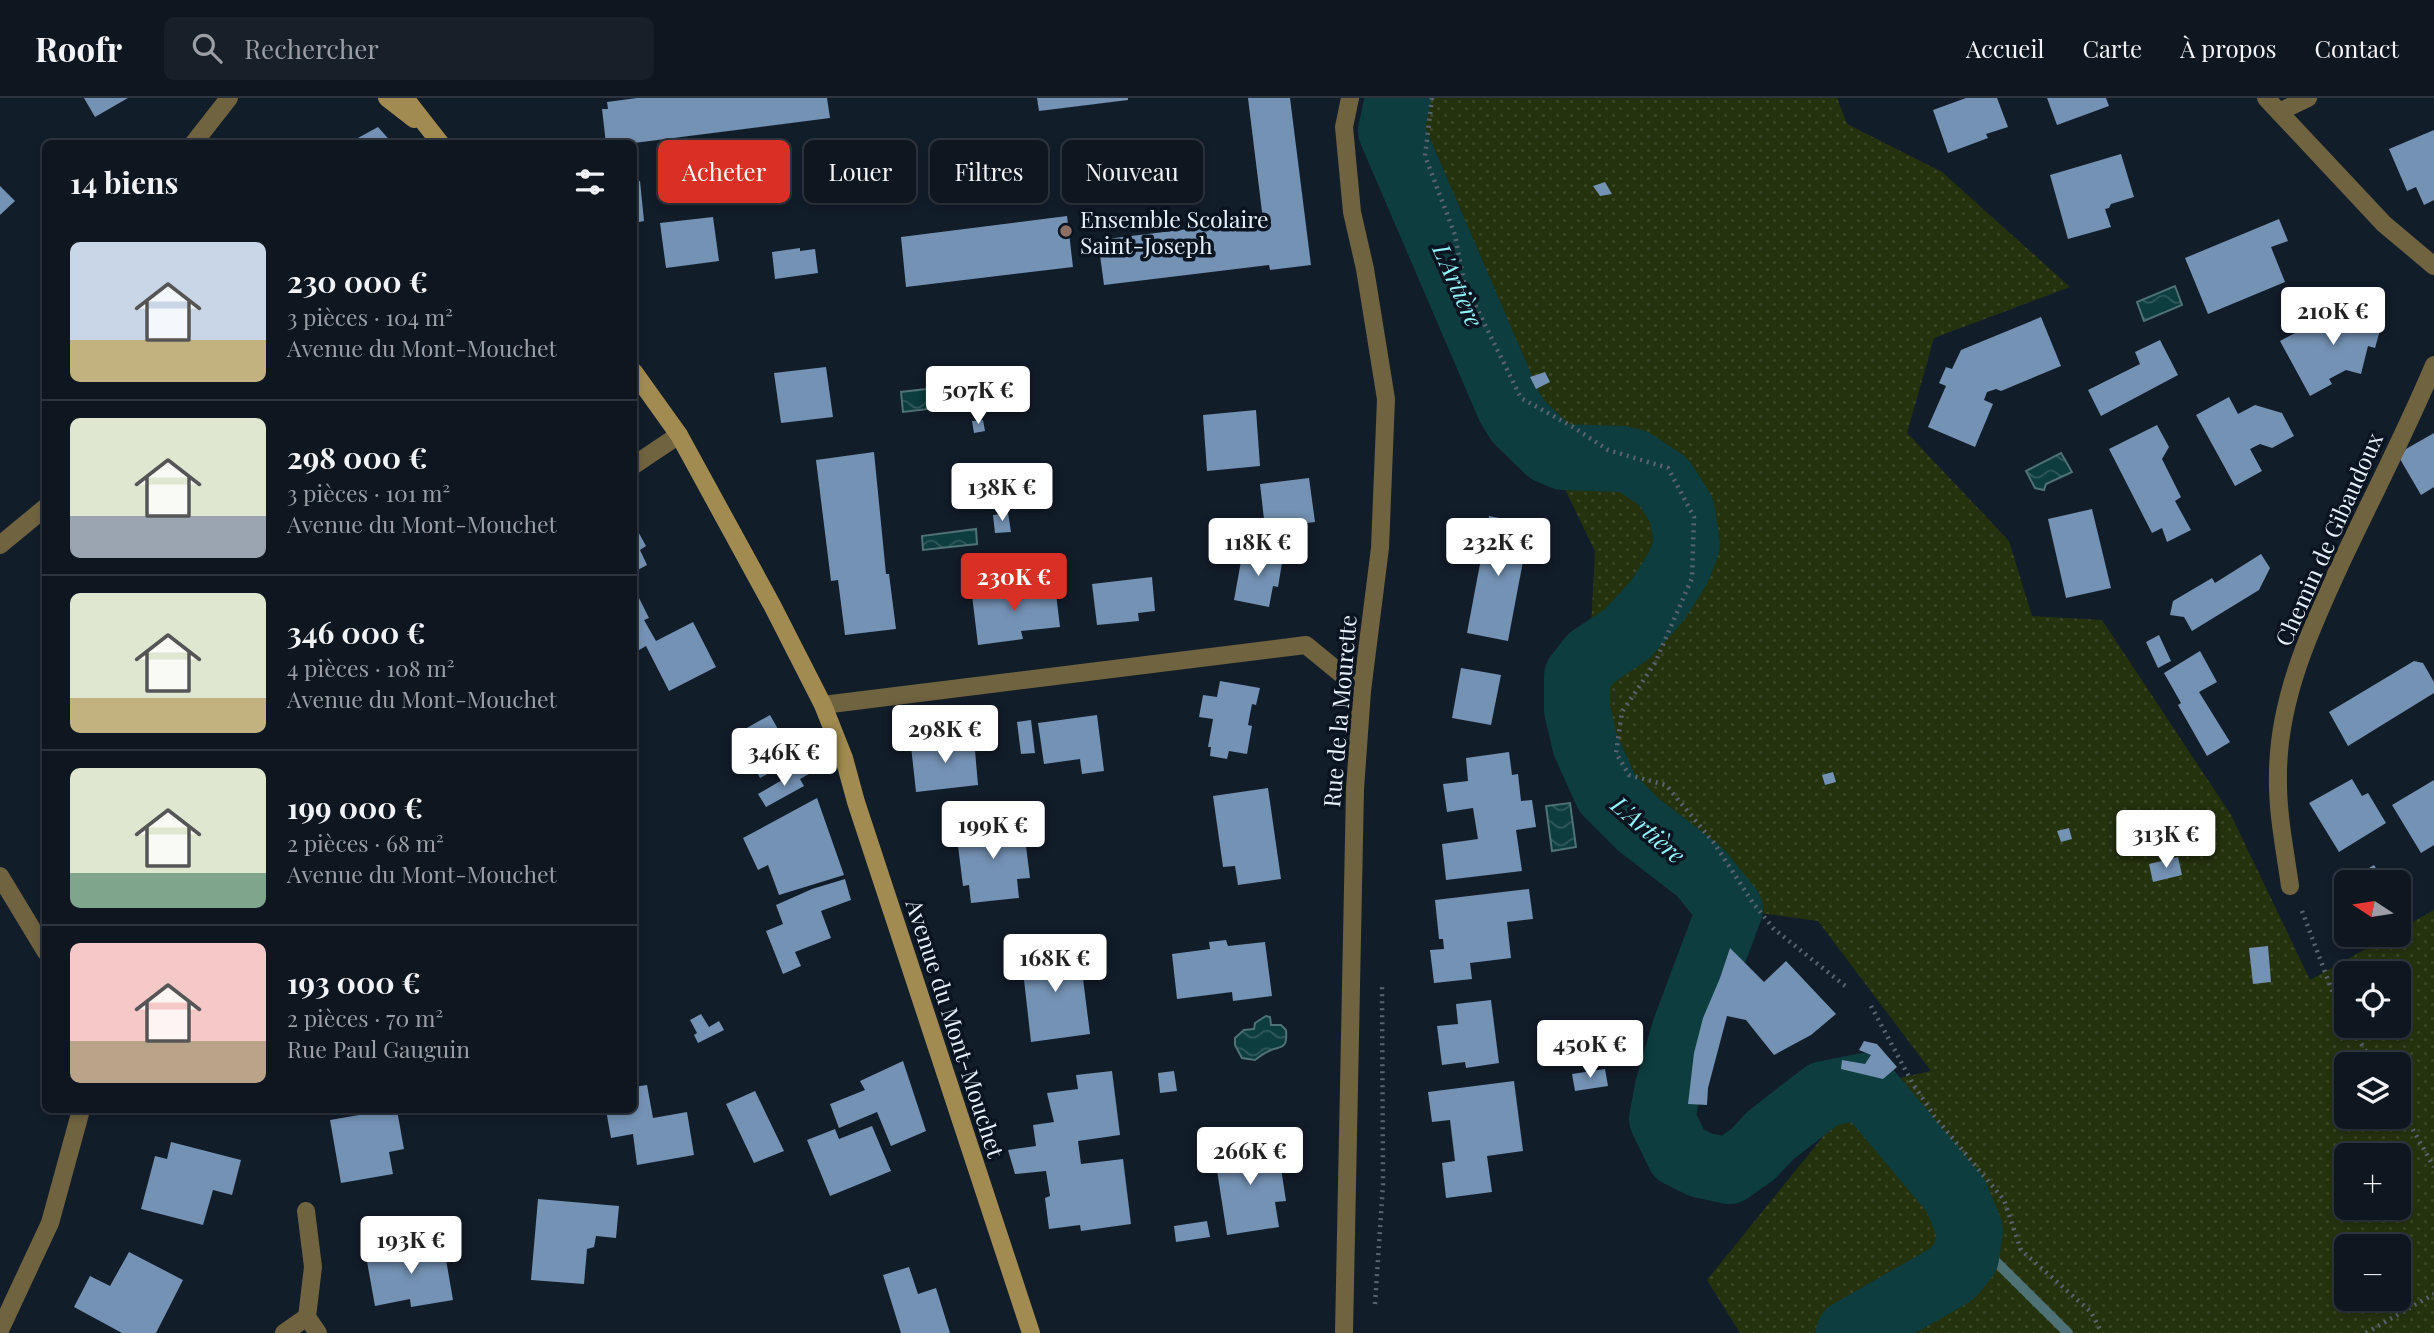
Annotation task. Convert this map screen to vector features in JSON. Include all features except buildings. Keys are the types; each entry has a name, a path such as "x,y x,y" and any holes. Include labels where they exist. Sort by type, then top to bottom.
{"main road":[{"path":"387,98 428,129"},
{"path":"406,99 438,140"},
{"name":"Avenue du Mont-Mouchet","path":"637,376 679,435 823,705 844,758 860,815 1031,1333"}],"street":[{"path":"196,140 229,98"},
{"name":"Rue de la Mourette","path":"1344,1333 1355,789 1362,691 1380,548 1386,399 1365,269 1352,212 1344,127 1350,98"},
{"path":"2272,105 2308,98"},
{"path":"2272,105 2384,224 2434,266"},
{"name":"Chemin de Gibaudoux","path":"2290,886 2278,774 2284,715 2304,645 2434,365"},
{"path":"637,464 679,435"},
{"path":"0,545 42,510"},
{"path":"823,705 1306,645 1362,691"},
{"path":"0,876 42,944"},
{"path":"0,1330 50,1223 80,1113"},
{"path":"306,1211 313,1267 307,1317 318,1333"},
{"path":"284,1333 307,1317"}],"path":[{"path":"1432,98 1425,156 1455,235 1464,282 1521,398 1608,450 1668,468 1694,517 1692,578 1655,663 1622,712 1616,753 1629,775 1666,785 1714,843 1753,903 1774,929 1849,989"},
{"path":"2290,886 2304,913 2334,996"},
{"path":"1871,1006 1927,1106 2004,1200 2021,1250 2091,1312 2102,1333"},
{"path":"2411,1126 2434,1167"},
{"path":"2366,1333 2434,1294"}],"shaded area":[{"path":"1397,98 1837,98 1847,124 1942,172 2070,287 1934,338 1907,433 2009,541 2032,616 2102,620 2231,815 2310,980 2334,967 2334,1038 2411,1038 2411,961 2344,961 2369,947 2412,947 2412,923 2434,910 2434,1333 1740,1333 1707,1280 1864,1086 1931,1071 1818,921 1730,909 1585,744 1595,551 1391,131"}],"water":[{"path":"2175,286 2182,305 2144,321 2137,302"},
{"path":"943,387 946,407 903,412 901,392"},
{"path":"2061,453 2072,472 2046,484 2044,490 2035,488 2026,471"},
{"path":"976,529 977,544 923,550 922,536"},
{"path":"1570,803 1576,847 1552,851 1546,806"},
{"path":"1266,1016 1270,1017 1271,1025 1281,1025 1286,1030 1286,1042 1282,1047 1270,1050 1255,1060 1242,1058 1235,1045 1235,1038 1244,1030 1254,1029 1255,1023"}],"waterway":[{"name":"L'Artière","path":"1398,98 1391,131 1509,406 1518,421 1549,451 1563,457 1634,462 1664,482 1682,511 1687,545 1678,568 1658,600 1627,634 1591,658 1577,676 1577,710 1585,744 1607,793 1639,825 1700,872 1730,909 1685,1029 1668,1087 1662,1119 1679,1154 1701,1165 1729,1171 1824,1094 1864,1086 1955,1194 1970,1230 1966,1257 1952,1274 1849,1333"},
{"path":"1969,1235 2068,1333"}],"place":[{"name":"Ensemble Scolaire Saint-Joseph","path":"1066,231"}]}
